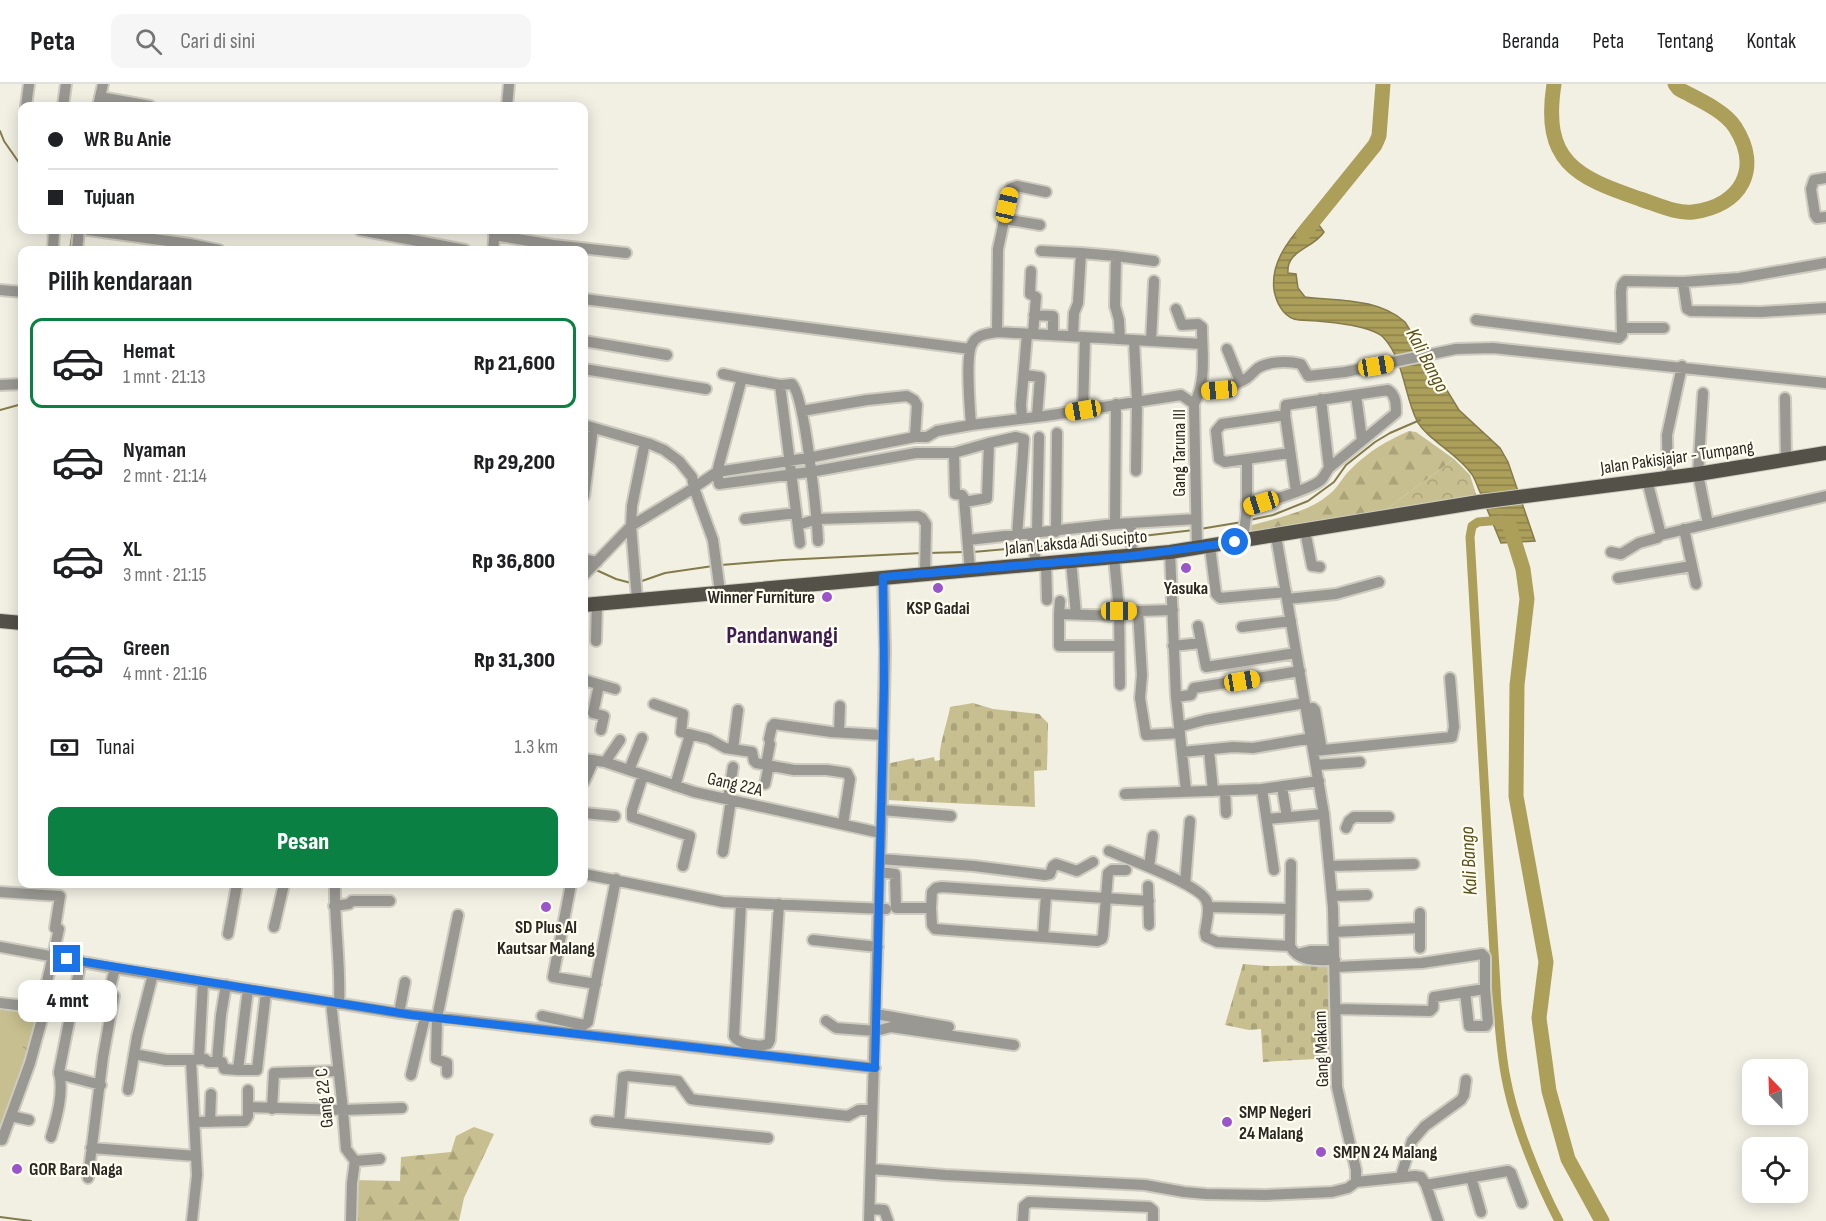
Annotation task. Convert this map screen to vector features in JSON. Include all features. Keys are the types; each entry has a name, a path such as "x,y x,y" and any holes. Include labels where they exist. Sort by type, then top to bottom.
{"main road":[{"name":"Jalan Pakisjajar - Tumpang","path":"1532,494 1698,474 1826,453"},
{"name":"Jalan Laksda Adi Sucipto","path":"590,604 636,588 720,592 970,570 1039,560 1071,561 1114,557 1132,538 1170,552 1199,535 1242,526 1276,536 1532,494"},
{"path":"0,621 18,623"}],"street":[{"path":"27,102 29,84"},
{"path":"64,102 66,84"},
{"path":"99,102 103,84"},
{"path":"507,102 508,84"},
{"path":"1826,178 1814,180 1811,189 1815,215 1817,218 1826,217"},
{"path":"997,332 998,249 1012,187 1046,192"},
{"path":"1004,219 1040,225"},
{"path":"117,234 200,246"},
{"path":"381,234 444,246"},
{"path":"504,234 562,246"},
{"path":"588,249 626,253"},
{"path":"1041,251 1154,261"},
{"path":"1073,336 1074,313 1078,303 1081,253"},
{"path":"1116,256 1115,306 1119,320 1119,339"},
{"path":"1476,320 1619,338 1622,336 1623,328 1621,292 1623,282 1628,280 1683,282 1739,278 1826,263"},
{"path":"1022,418 1021,405 1036,297 1030,294 1031,271"},
{"path":"1151,341 1154,281"},
{"path":"1683,282 1685,305 1691,311 1761,312 1826,308"},
{"path":"0,290 18,292"},
{"path":"588,300 970,349"},
{"name":"Gang Taruna III","path":"1176,309 1182,325 1198,324 1202,327 1203,375 1201,392 1194,404 1199,535 1216,594 1221,598 1286,596"},
{"path":"1034,315 1053,316 1053,335"},
{"path":"1623,328 1664,328"},
{"path":"971,425 970,349 972,343 982,334 997,332 1202,344"},
{"path":"1083,410 1085,338"},
{"path":"1134,340 1137,401 1136,471"},
{"path":"588,342 667,355"},
{"path":"1201,392 1219,390 1248,377 1259,367 1272,364 1295,362 1301,364 1308,376 1392,364 1456,349 1492,348 1826,382"},
{"path":"1227,349 1240,381"},
{"path":"1668,477 1667,435 1682,366"},
{"path":"588,370 706,389"},
{"path":"723,374 780,385 792,384 795,387 802,411 818,541"},
{"path":"1025,375 1040,377 1037,417"},
{"path":"742,378 717,472 717,482 722,484 792,475 930,452 954,453 1016,437 1024,439 1017,536"},
{"path":"0,386 18,384"},
{"path":"780,385 800,543"},
{"path":"1242,526 1296,491 1321,480 1329,468 1394,417 1396,409 1394,395 1388,390 1289,403 1284,408 1296,491"},
{"path":"1703,393 1698,474 1708,524"},
{"path":"591,568 631,526 717,472 808,458 915,437 927,437 937,431 971,425 1137,401 1181,395 1194,404"},
{"path":"1356,395 1362,440"},
{"path":"802,411 907,396 917,405 915,437"},
{"path":"1785,398 1786,460"},
{"path":"1321,399 1329,468"},
{"path":"1115,524 1116,404"},
{"path":"1285,416 1222,424 1216,431 1219,459 1221,462 1247,460 1290,453"},
{"path":"588,426 650,444 671,454 692,477 694,488 709,524 720,592"},
{"path":"1056,532 1057,432"},
{"path":"927,437 932,449 930,452"},
{"path":"1039,437 1034,536 1047,600"},
{"path":"965,502 987,498 989,443"},
{"path":"636,588 631,526 633,495 644,447"},
{"path":"954,453 955,494 964,496 970,570"},
{"path":"1242,526 1247,460"},
{"path":"1647,480 1661,535"},
{"path":"1611,552 1621,554 1639,543 1661,535 1826,496"},
{"path":"745,519 796,513"},
{"path":"798,525 817,519 918,516 926,524 925,573"},
{"path":"968,546 1017,536 1034,536 1115,524 1132,538 1199,535"},
{"path":"1684,529 1696,584"},
{"path":"1305,531 1312,566 1320,567"},
{"name":"Gang Makam","path":"1276,536 1312,738 1318,751 1316,765 1324,814 1332,896 1337,1087 1356,1170 1356,1182"},
{"path":"1170,552 1176,697 1186,791"},
{"path":"1114,557 1119,613 1120,685"},
{"path":"1071,561 1076,614"},
{"path":"1618,578 1692,566"},
{"path":"869,1221 880,909 885,659 883,577"},
{"path":"1286,596 1336,594 1379,582"},
{"path":"1060,601 1059,647 1119,646"},
{"path":"590,604 596,641"},
{"path":"1059,614 1173,610"},
{"path":"1138,611 1142,675 1140,698 1144,733 1149,736 1179,730 1205,720 1306,706 1315,710 1318,751 1452,737 1454,728 1450,678"},
{"path":"1242,627 1291,621"},
{"path":"1198,626 1206,667 1296,653"},
{"path":"1173,646 1201,643"},
{"path":"1176,697 1191,695 1193,689 1300,671"},
{"path":"588,681 615,689"},
{"path":"599,685 592,713 604,716 601,730"},
{"path":"654,704 683,714 681,732 709,739 725,748 752,752 754,762 794,770 827,770 849,774 843,824"},
{"path":"839,732 840,706"},
{"path":"733,749 738,710"},
{"path":"765,784 774,724 882,735"},
{"path":"675,786 690,735"},
{"path":"629,770 642,738"},
{"path":"1182,752 1233,747 1253,748 1312,738"},
{"path":"592,759 620,740"},
{"path":"1209,750 1213,791"},
{"name":"Gang 22A","path":"592,759 675,786 881,833"},
{"path":"1316,765 1360,762"},
{"path":"723,852 733,768"},
{"path":"643,775 632,817 690,836 683,866"},
{"path":"1125,794 1262,789 1319,781"},
{"path":"1282,787 1287,817"},
{"path":"1262,789 1274,870"},
{"path":"1225,790 1226,813"},
{"path":"882,810 951,816"},
{"path":"588,813 615,816"},
{"path":"1267,819 1324,814"},
{"path":"1325,828 1350,828 1349,821 1354,818 1389,817"},
{"path":"1185,884 1190,821"},
{"path":"1149,867 1153,836"},
{"path":"1109,851 1149,867 1203,895 1209,907 1206,937 1217,942 1294,950"},
{"path":"880,859 974,866 1045,875 1050,874 1056,864 1077,871 1094,862"},
{"path":"1291,864 1290,909 1294,950 1301,958 1422,963 1481,953 1485,957 1488,1022 1486,1026 1470,1027 1464,992"},
{"path":"1330,866 1414,864"},
{"path":"1126,870 1108,872 1106,898 1104,925 1103,935 1100,940 935,929 932,925 932,894 939,887 1046,895 1106,898 1149,901"},
{"path":"880,872 895,874 896,908"},
{"path":"588,875 712,901 880,909 931,908"},
{"path":"542,1016 587,1024 616,879"},
{"path":"1148,886 1149,925"},
{"path":"228,933 236,888"},
{"path":"274,927 283,888"},
{"name":"Gang 22 C","path":"335,888 334,906 340,970 335,1003 338,1071 344,1110 346,1149 355,1161"},
{"path":"570,888 553,977 596,984"},
{"path":"0,892 60,896 56,928 59,930 41,1008 44,1012 30,1063 2,1140"},
{"path":"1043,937 1046,895"},
{"path":"1332,896 1367,895"},
{"path":"334,906 352,901 390,901"},
{"path":"741,903 734,1036 739,1042 763,1045 768,1044 770,1040 779,904"},
{"path":"1209,907 1290,909"},
{"path":"1419,913 1420,948"},
{"path":"447,1073 447,1063 436,1059 437,1018 458,915"},
{"path":"1334,932 1420,928"},
{"path":"813,940 878,946"},
{"path":"0,947 115,968 425,1017 875,1068"},
{"path":"51,1137 57,1119 62,1080 59,1074 81,961"},
{"path":"88,1178 104,1045 114,996 109,992 115,968"},
{"path":"128,1090 153,974"},
{"path":"192,1221 197,1175 195,1060 203,982"},
{"path":"399,1013 405,982"},
{"path":"217,1062 221,1010 226,985"},
{"path":"238,1070 248,989"},
{"path":"1336,1009 1430,1011 1433,1008 1434,997 1485,989"},
{"path":"134,1054 166,1060 222,1062 223,1069 257,1070 266,992"},
{"path":"0,1003 41,1008"},
{"path":"876,1014 949,1027"},
{"path":"411,1076 425,1017"},
{"path":"826,1021 836,1028 876,1031 891,1027 1014,1045"},
{"path":"272,1109 274,1073 338,1071"},
{"path":"59,1074 100,1085"},
{"path":"619,1123 623,1077 628,1076 678,1081 691,1099 697,1100 848,1116 859,1110 872,1110"},
{"path":"1401,1176 1412,1141 1425,1126 1461,1100 1466,1080"},
{"path":"195,1122 242,1122 248,1119 248,1090"},
{"path":"210,1122 211,1094"},
{"path":"249,1107 344,1110 402,1108"},
{"path":"11,1116 29,1120"},
{"path":"596,1121 768,1137"},
{"path":"91,1148 196,1156"},
{"path":"351,1221 355,1161 380,1159"},
{"path":"871,1168 945,1175 1145,1185 1206,1194 1265,1195 1332,1192 1348,1188 1356,1182 1419,1176 1426,1185 1438,1221"},
{"path":"1426,1185 1508,1171 1511,1173 1522,1203"},
{"path":"1471,1177 1481,1212"},
{"path":"1023,1221 1024,1206 1029,1202 1149,1208 1153,1210 1153,1221"},
{"path":"870,1209 884,1210 888,1221"}],"green space":[{"path":"1409,431 1416,432 1454,459 1384,511 1246,535 1248,526 1315,504 1335,488 1364,457"},
{"path":"1454,459 1470,475 1477,497 1384,511"},
{"path":"973,703 993,709 1039,714 1048,723 1047,770 1034,771 1035,807 886,800 886,764 914,758 915,761 934,757 935,761 940,760 940,749 950,707"},
{"path":"1243,964 1331,965 1333,1058 1263,1062 1261,1029 1249,1030 1225,1025"},
{"path":"0,1008 35,1012 41,1016 0,1137"},
{"path":"0,1016 29,1021 6,1120 0,1119"},
{"path":"474,1127 494,1134 464,1198 459,1221 353,1221 354,1180 400,1181 401,1157 451,1152 456,1136"}],"water":[{"path":"1311,214 1324,232 1291,259 1288,273 1296,274 1298,288 1305,297 1370,305 1394,314 1405,322 1459,410 1500,448 1508,462 1535,541 1501,543 1472,474 1458,459 1427,434 1417,421 1400,366 1383,337 1370,330 1352,325 1294,319 1280,307 1274,290 1279,258"}],"waterway":[{"name":"Kali Bango","path":"1303,234 1375,145 1379,136 1383,84"},
{"name":"Kali Bango","path":"1554,84 1553,131 1559,148 1568,162 1597,183 1673,210 1693,212 1710,208 1735,194 1746,171 1747,157 1743,142 1730,121 1710,105 1679,89 1675,84"},
{"path":"0,131 18,161"},
{"path":"71,246 72,234"},
{"path":"0,410 18,405"},
{"path":"1250,520 1273,515 1308,501 1334,482 1346,465 1375,442 1420,420"},
{"name":"Kali Bango","path":"1502,520 1478,522 1472,526 1470,537 1497,1004 1504,1069 1515,1113 1535,1170 1559,1221"},
{"path":"1200,529 1242,522"},
{"name":"Kali Bango","path":"1509,524 1523,569 1527,599 1517,685 1516,796 1546,962 1539,1018 1549,1091 1568,1159 1602,1221"},
{"path":"1134,537 1194,530"},
{"path":"1036,547 1129,537"},
{"path":"973,552 1030,547"},
{"path":"928,553 964,552"},
{"path":"721,565 922,553"},
{"path":"639,582 665,573 713,566"},
{"path":"594,569 631,583"},
{"path":"0,1217 31,1221"}],"place":[{"name":"Yasuka","path":"1186,568"},
{"name":"KSP Gadai","path":"938,588"},
{"name":"Winner Furniture","path":"827,597"},
{"name":"SD Plus Al Kautsar Malang","path":"546,907"},
{"name":"SMP Negeri 24 Malang","path":"1227,1122"},
{"name":"SMPN 24 Malang","path":"1321,1152"},
{"name":"GOR Bara Naga","path":"17,1169"}],"district":[{"name":"Pandanwangi","path":"782,635"}],"route":[{"path":"67,959 412,1015 875,1068 885,650 883,577 1132,556 1235,542"}]}
